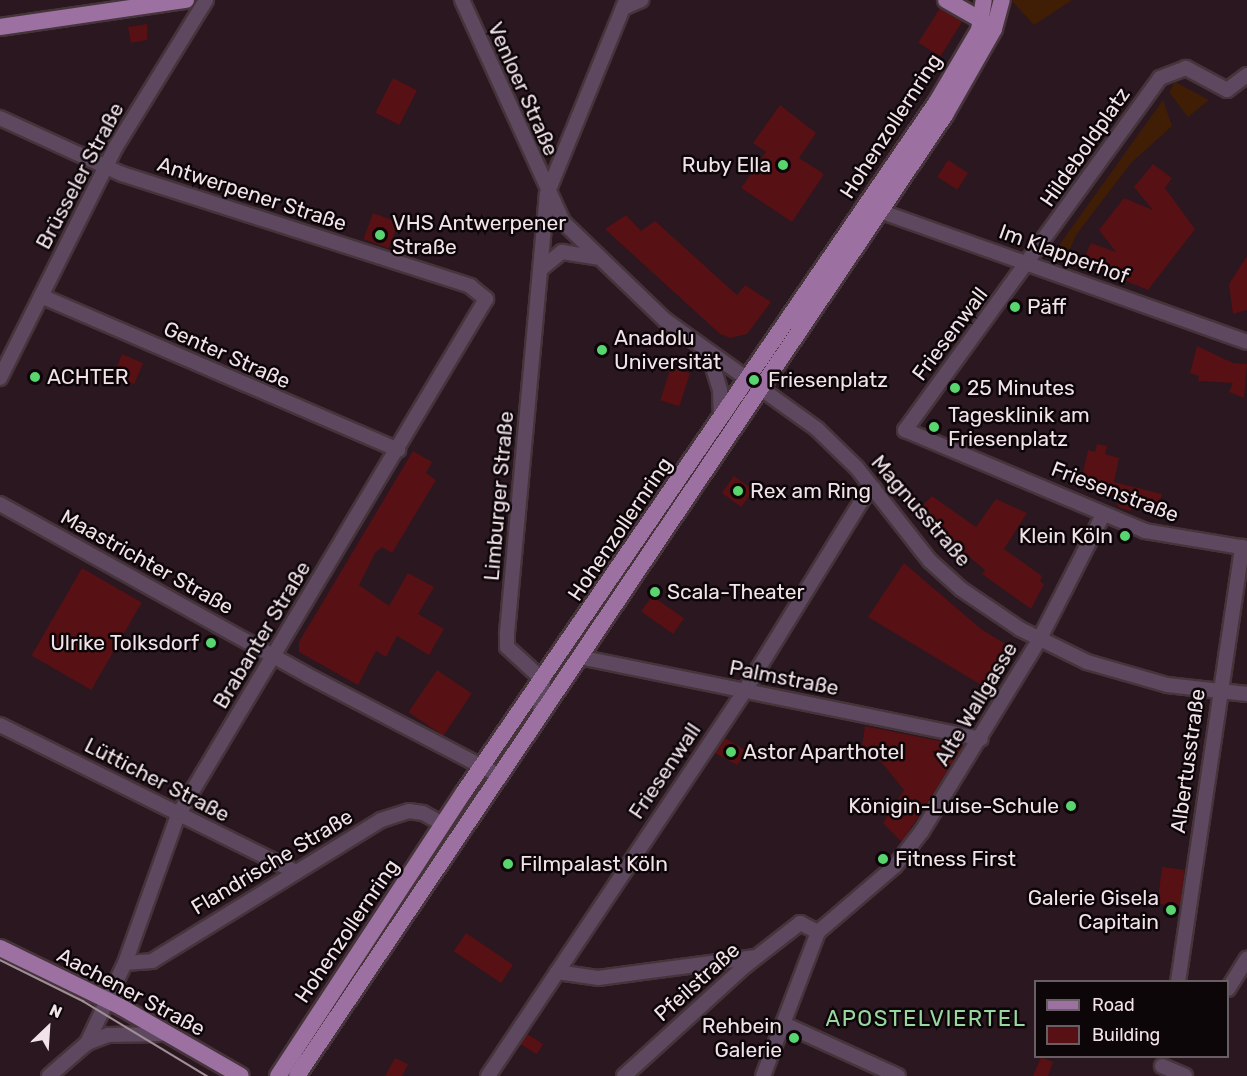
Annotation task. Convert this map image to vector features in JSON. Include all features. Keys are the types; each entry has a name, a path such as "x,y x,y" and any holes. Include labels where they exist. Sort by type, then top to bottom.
{"main road":[{"path":"0,27 186,0"},
{"path":"946,0 981,20"},
{"name":"Hohenzollernring","path":"278,1076 443,824 540,711 579,657 753,385 872,209 936,103 981,20 984,0"},
{"name":"Hohenzollernring","path":"872,209 945,116 1001,5"},
{"name":"Hohenzollernring","path":"297,1076 489,771 543,680 720,421 753,385"},
{"name":"Aachener Straße","path":"0,948 108,1001 161,1034 241,1076"}],"street":[{"name":"Brüsseler Straße","path":"0,378 105,166 206,0"},
{"name":"Venloer Straße","path":"462,0 547,194"},
{"path":"641,0 625,4 547,194 563,222 598,258 709,354 753,385"},
{"name":"Hildeboldplatz","path":"1029,263 1160,78 1186,68 1227,90 1247,75"},
{"name":"Antwerpener Straße","path":"0,118 105,166 470,286 484,293 484,304"},
{"name":"Limburger Straße","path":"543,680 507,647 547,194"},
{"name":"Im Klapperhof","path":"872,209 1247,342"},
{"path":"542,268 562,252 598,258"},
{"name":"Friesenwall","path":"905,430 1029,263"},
{"name":"Genter Straße","path":"41,296 398,450"},
{"name":"Brabanter Straße","path":"87,1043 126,963 178,815 275,658 316,580 398,450 484,304"},
{"path":"709,354 720,390 720,421"},
{"name":"Magnusstraße","path":"753,385 817,429 873,489 944,574 975,600 1039,640 1138,679 1247,694"},
{"name":"Friesenstraße","path":"905,430 1103,514 1180,540 1244,548"},
{"name":"Friesenwall","path":"488,1076 744,692 852,515 873,489"},
{"name":"Maastrichter Straße","path":"0,504 275,658 489,771"},
{"name":"Alte Wallgasse","path":"818,932 908,851 981,739 1039,640 1103,514"},
{"name":"Albertusstraße","path":"1178,980 1220,692 1244,548"},
{"name":"Palmstraße","path":"579,657 981,739"},
{"path":"540,711 543,680"},
{"name":"Lütticher Straße","path":"0,725 294,871"},
{"name":"Flandrische Straße","path":"126,963 152,961 294,871 381,820 409,811 423,813 443,824"},
{"name":"Pfeilstraße","path":"624,1076 756,957 800,923 818,932"},
{"path":"763,1076 786,1025 818,932"},
{"path":"556,972 598,978 756,957"},
{"path":"1229,986 1247,958"},
{"path":"786,1025 898,1076"},
{"path":"49,1076 87,1043 113,1034 161,1034"},
{"path":"1163,1064 1185,1076"}],"shaded area":[{"path":"1011,0 1072,0 1034,25"},
{"path":"1175,82 1209,100 1188,117 1169,92"},
{"path":"1163,100 1172,126 1131,163 1076,235 1064,263 1055,251"}],"building":[{"path":"940,8 962,22 940,57 918,43"},
{"path":"147,24 147,40 131,43 128,27"},
{"path":"393,78 417,90 399,125 375,113"},
{"name":"Ruby Ella","path":"780,105 816,133 799,158 824,174 792,222 741,188 766,152 753,143"},
{"path":"948,160 968,173 957,190 937,177"},
{"path":"1153,164 1172,178 1165,188 1195,229 1148,290 1082,263 1091,243 1116,252 1099,230 1124,198 1153,210 1134,187"},
{"name":"VHS Antwerpener Straße","path":"373,213 398,222 389,249 363,239"},
{"path":"626,215 641,231 655,221 737,295 745,285 771,302 747,334 730,338 720,334 605,229"},
{"path":"1247,256 1247,310 1233,314 1229,284"},
{"path":"1197,346 1233,363 1247,364 1244,398 1229,392 1233,383 1198,381 1199,376 1190,373"},
{"path":"122,354 143,363 134,384 113,375"},
{"path":"671,367 690,373 679,406 660,400"},
{"path":"1097,444 1107,446 1105,454 1119,458 1114,482 1162,494 1158,511 1136,506 1130,511 1118,507 1116,496 1080,487 1088,450 1095,452"},
{"path":"413,451 432,462 426,473 436,480 392,553 382,547 375,553 359,585 389,606 408,573 434,587 418,614 444,629 429,655 397,636 386,657 376,651 358,685 299,652 299,642"},
{"name":"Rex am Ring","path":"734,476 753,490 741,507 722,493"},
{"path":"932,496 976,527 996,499 1027,513 1004,549 1042,576 1040,581 1044,584 1031,609 982,574 985,570 941,533 940,524 920,508"},
{"path":"904,563 981,629 1012,648 988,689 868,617"},
{"path":"82,568 142,602 91,690 32,655"},
{"path":"652,596 684,618 673,634 641,612"},
{"path":"437,670 472,693 443,736 408,712"},
{"path":"865,726 964,746 902,842 883,823 904,790 870,748 862,746"},
{"name":"Astor Aparthotel","path":"725,738 747,751 737,765 715,753"},
{"path":"1162,867 1185,870 1180,907 1157,904"},
{"path":"466,933 513,965 501,983 454,951"},
{"path":"527,1034 543,1044 537,1054 521,1044"},
{"path":"395,1058 408,1064 402,1076 385,1076"},
{"path":"1041,1058 1053,1062 1048,1076 1033,1076"}],"tram line":[{"path":"0,960 83,1001 207,1076"}],"place":[{"name":"Ruby Ella","path":"783,165"},
{"name":"VHS Antwerpener Straße","path":"380,235"},
{"name":"Päff","path":"1015,307"},
{"name":"Anadolu Universität","path":"602,350"},
{"name":"ACHTER","path":"35,377"},
{"name":"Friesenplatz","path":"754,380"},
{"name":"25 Minutes","path":"955,388"},
{"name":"Tagesklinik am Friesenplatz","path":"934,427"},
{"name":"Rex am Ring","path":"738,491"},
{"name":"Klein Köln","path":"1125,536"},
{"name":"Scala-Theater","path":"655,592"},
{"name":"Ulrike Tolksdorf","path":"211,643"},
{"name":"Astor Aparthotel","path":"731,752"},
{"name":"Königin-Luise-Schule","path":"1071,806"},
{"name":"Fitness First","path":"883,859"},
{"name":"Filmpalast Köln","path":"508,864"},
{"name":"Galerie Gisela Capitain","path":"1171,910"},
{"name":"Rehbein Galerie","path":"794,1038"}],"district":[{"name":"APOSTELVIERTEL","path":"926,1019"}]}
